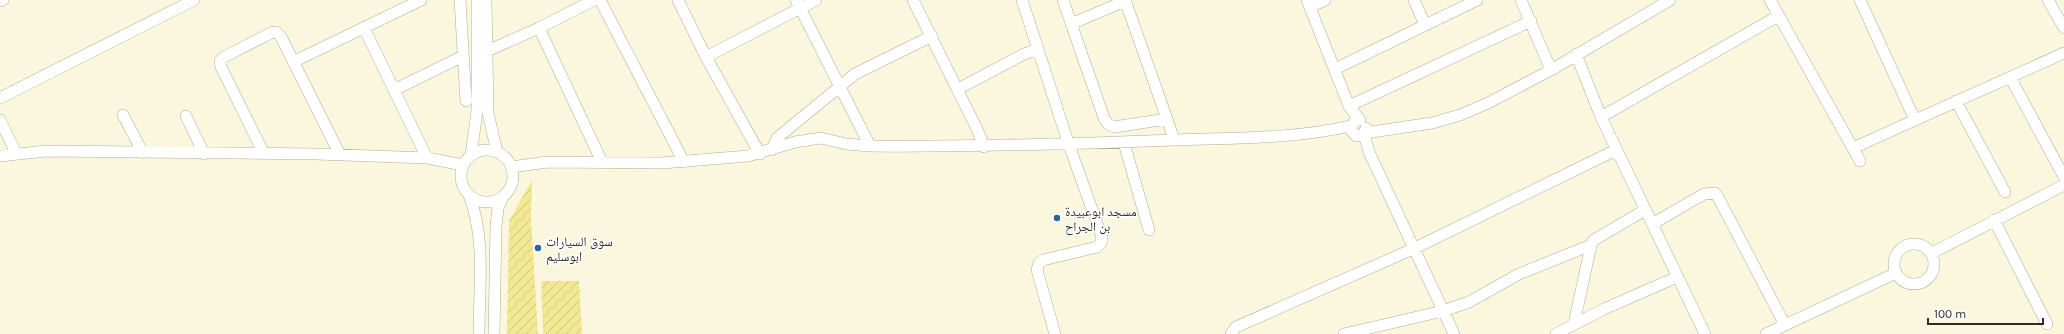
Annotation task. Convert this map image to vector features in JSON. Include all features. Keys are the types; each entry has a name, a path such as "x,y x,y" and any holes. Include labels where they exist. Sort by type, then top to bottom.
{"street":[{"path":"0,98 194,0"},
{"path":"293,62 421,0"},
{"path":"460,0 466,101"},
{"path":"471,155 476,111 477,0"},
{"path":"486,0 489,118 497,152"},
{"path":"487,51 539,28 594,0"},
{"path":"600,0 684,162"},
{"path":"678,0 706,57 760,154"},
{"path":"706,57 798,4 816,0"},
{"path":"913,0 958,89 984,147"},
{"path":"1022,0 1069,145 1102,239 1097,247 1043,260 1038,265 1037,270 1055,334"},
{"path":"1063,0 1108,124 1114,126 1167,119"},
{"path":"1072,24 1125,0 1174,140"},
{"path":"1325,0 1309,4 1358,129 1454,334"},
{"path":"1414,0 1425,25"},
{"path":"1335,69 1477,0"},
{"path":"511,167 544,163 684,162 760,154 795,142 821,138 846,144 870,146 984,147 1069,145 1358,129 1381,130 1432,123 1460,115 1488,103 1551,70 1670,0"},
{"path":"1770,0 1860,160"},
{"path":"1860,0 1915,120"},
{"path":"2048,0 2064,28"},
{"path":"1523,1 1551,70"},
{"path":"798,4 870,146"},
{"path":"1601,117 1778,16"},
{"path":"1349,106 1531,21"},
{"path":"364,28 427,158"},
{"path":"539,28 602,162"},
{"path":"264,154 221,67 220,61 224,57 273,32 279,34 340,155"},
{"path":"772,150 777,138 840,85 863,69 932,36"},
{"path":"958,89 1024,54 1038,49"},
{"path":"1853,148 2064,53"},
{"path":"1576,54 1616,150 1705,334"},
{"path":"394,90 463,56"},
{"path":"2010,77 2064,177"},
{"path":"1956,101 2005,192"},
{"path":"123,115 143,153"},
{"path":"186,116 204,154"},
{"path":"0,120 16,153"},
{"path":"1124,143 1150,230"},
{"path":"479,334 480,235 475,209 469,194 462,184 461,178 463,165 471,155 481,150 497,152 506,158 511,167 512,182 498,208 496,226 494,334"},
{"path":"1231,334 1236,327 1413,249 1616,150"},
{"path":"0,156 16,153 46,151 340,155 427,158 463,165"},
{"path":"1932,253 2064,185"},
{"path":"1652,224 1704,194 1715,193 1785,325"},
{"path":"469,194 475,199 490,201 504,195"},
{"path":"1574,324 1591,245 1598,236 1645,210"},
{"path":"1994,220 2047,324"},
{"path":"1917,243 1928,248 1932,253 1934,259 1933,272 1924,282 1918,284 1905,282 1896,273 1894,261 1896,255 1904,246 1917,243"},
{"path":"1344,334 1379,331 1469,302 1519,274 1591,245"},
{"path":"1766,334 1896,273"},
{"path":"1556,334 1574,324 1677,277"}],"shaded area":[{"path":"532,180 531,219 538,334 507,334 509,221"},
{"path":"541,281 579,281 582,334 543,334"}],"place":[{"name":"مسجد ابوعبيدة بن الجراح","path":"1057,218"},
{"name":"سوق السيارات ابوسليم","path":"538,248"}]}
